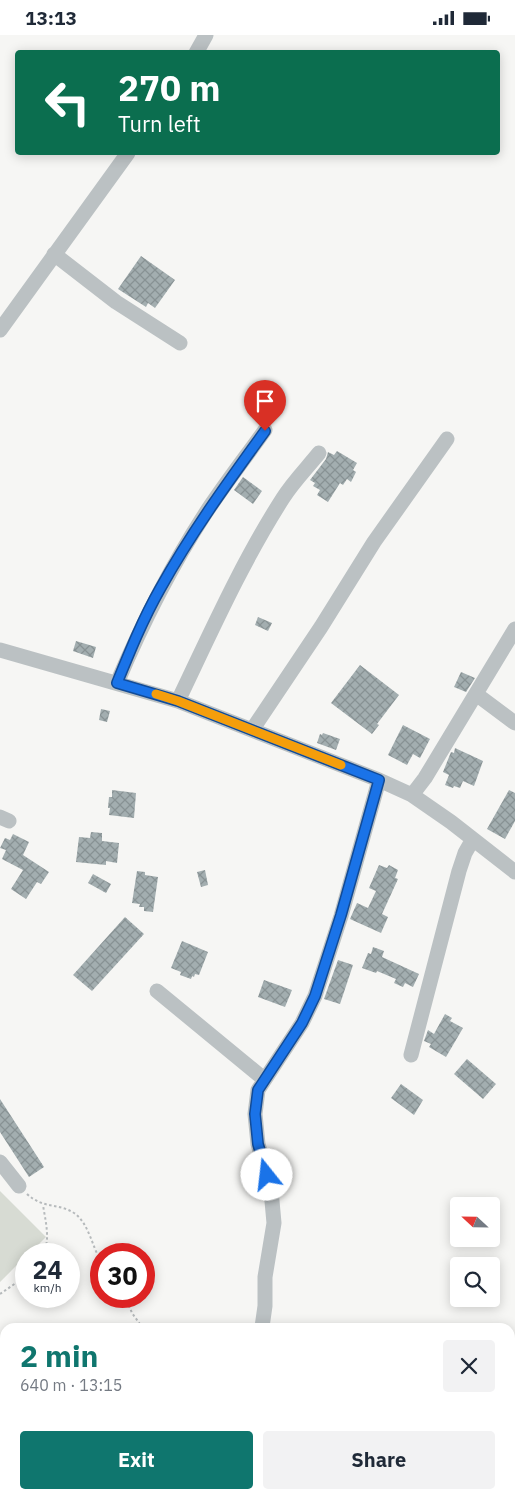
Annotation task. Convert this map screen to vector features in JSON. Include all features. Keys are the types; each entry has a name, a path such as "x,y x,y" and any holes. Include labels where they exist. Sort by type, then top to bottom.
{"street":[{"path":"198,50 206,35"},
{"path":"0,329 127,155"},
{"path":"54,254 116,302 180,343"},
{"path":"117,683 159,590 206,513 265,431"},
{"path":"252,729 321,627 374,541 447,439"},
{"path":"178,701 238,576 270,519 284,496 318,453"},
{"path":"412,795 425,778 515,629"},
{"path":"0,650 178,701 379,780 412,795 515,872"},
{"path":"476,694 515,723"},
{"path":"263,1323 266,1277 274,1223 271,1190 258,1144 255,1114 258,1090 302,1023 315,996 341,915 379,780"},
{"path":"411,1055 459,871 465,853 473,839"},
{"path":"157,991 264,1079"},
{"path":"0,1162 18,1186"}],"path":[{"path":"18,1186 33,1200 43,1205 68,1210 78,1217 93,1243"},
{"path":"43,1205 47,1229 46,1243"},
{"path":"0,1294 15,1284"},
{"path":"130,1308 139,1323"}],"shaded area":[{"path":"0,1191 46,1237 40,1243 15,1243 15,1267 0,1282"}],"building":[{"path":"141,256 175,280 155,308 148,303 146,307 118,289"},
{"path":"337,451 357,463 353,470 356,472 351,482 347,479 343,485 340,483 328,502 317,495 320,490 313,486 315,483 310,480 326,459 328,452 334,455"},
{"path":"243,477 262,491 253,504 234,490"},
{"path":"258,617 272,623 268,631 255,625"},
{"path":"76,641 96,647 93,658 73,651"},
{"path":"360,665 399,695 377,724 379,725 372,734 331,703"},
{"path":"461,672 475,678 466,692 454,687"},
{"path":"101,709 110,711 107,722 99,720"},
{"path":"403,725 430,739 420,758 413,754 407,765 388,755"},
{"path":"323,733 340,739 336,750 317,743 320,734 322,735"},
{"path":"455,748 483,761 474,786 463,781 460,788 445,785 449,775 443,772 451,752 454,753"},
{"path":"112,790 136,793 134,818 109,815 109,797 112,797"},
{"path":"509,790 515,793 515,821 505,839 487,829"},
{"path":"91,832 102,833 102,841 119,843 117,863 106,861 106,865 76,862 79,837 90,838"},
{"path":"13,834 29,842 23,855 49,872 41,884 37,882 26,899 11,889 23,870 2,859 6,850 0,848 5,838 10,840"},
{"path":"379,865 387,868 389,865 398,870 395,878 398,879 382,914 388,917 381,933 350,919 357,903 368,908 376,891 369,888"},
{"path":"205,870 208,885 201,887 197,872"},
{"path":"137,871 145,872 145,875 158,877 153,912 144,911 144,907 139,907 140,904 132,903"},
{"path":"93,874 111,884 106,893 88,883"},
{"path":"125,917 144,934 92,991 73,975"},
{"path":"182,941 208,952 199,975 195,974 191,979 180,975 181,972 171,968"},
{"path":"373,947 384,951 382,957 419,974 413,987 405,983 403,987 394,983 396,979 377,971 376,973 362,968 368,953 371,954"},
{"path":"338,960 353,965 340,1004 324,999"},
{"path":"264,980 292,990 285,1007 258,997"},
{"path":"445,1014 452,1018 450,1021 463,1028 446,1057 429,1047 431,1044 424,1041 428,1030 434,1034"},
{"path":"467,1059 496,1084 483,1099 454,1074"},
{"path":"401,1084 423,1100 414,1115 391,1098"},
{"path":"0,1099 44,1167 29,1177 0,1132"}],"slow traffic":[{"path":"156,694 341,765"}],"route":[{"path":"265,431 206,513 159,590 117,683 178,701 379,780 341,915 315,996 302,1023 258,1090 255,1114 258,1144 267,1175"}]}
